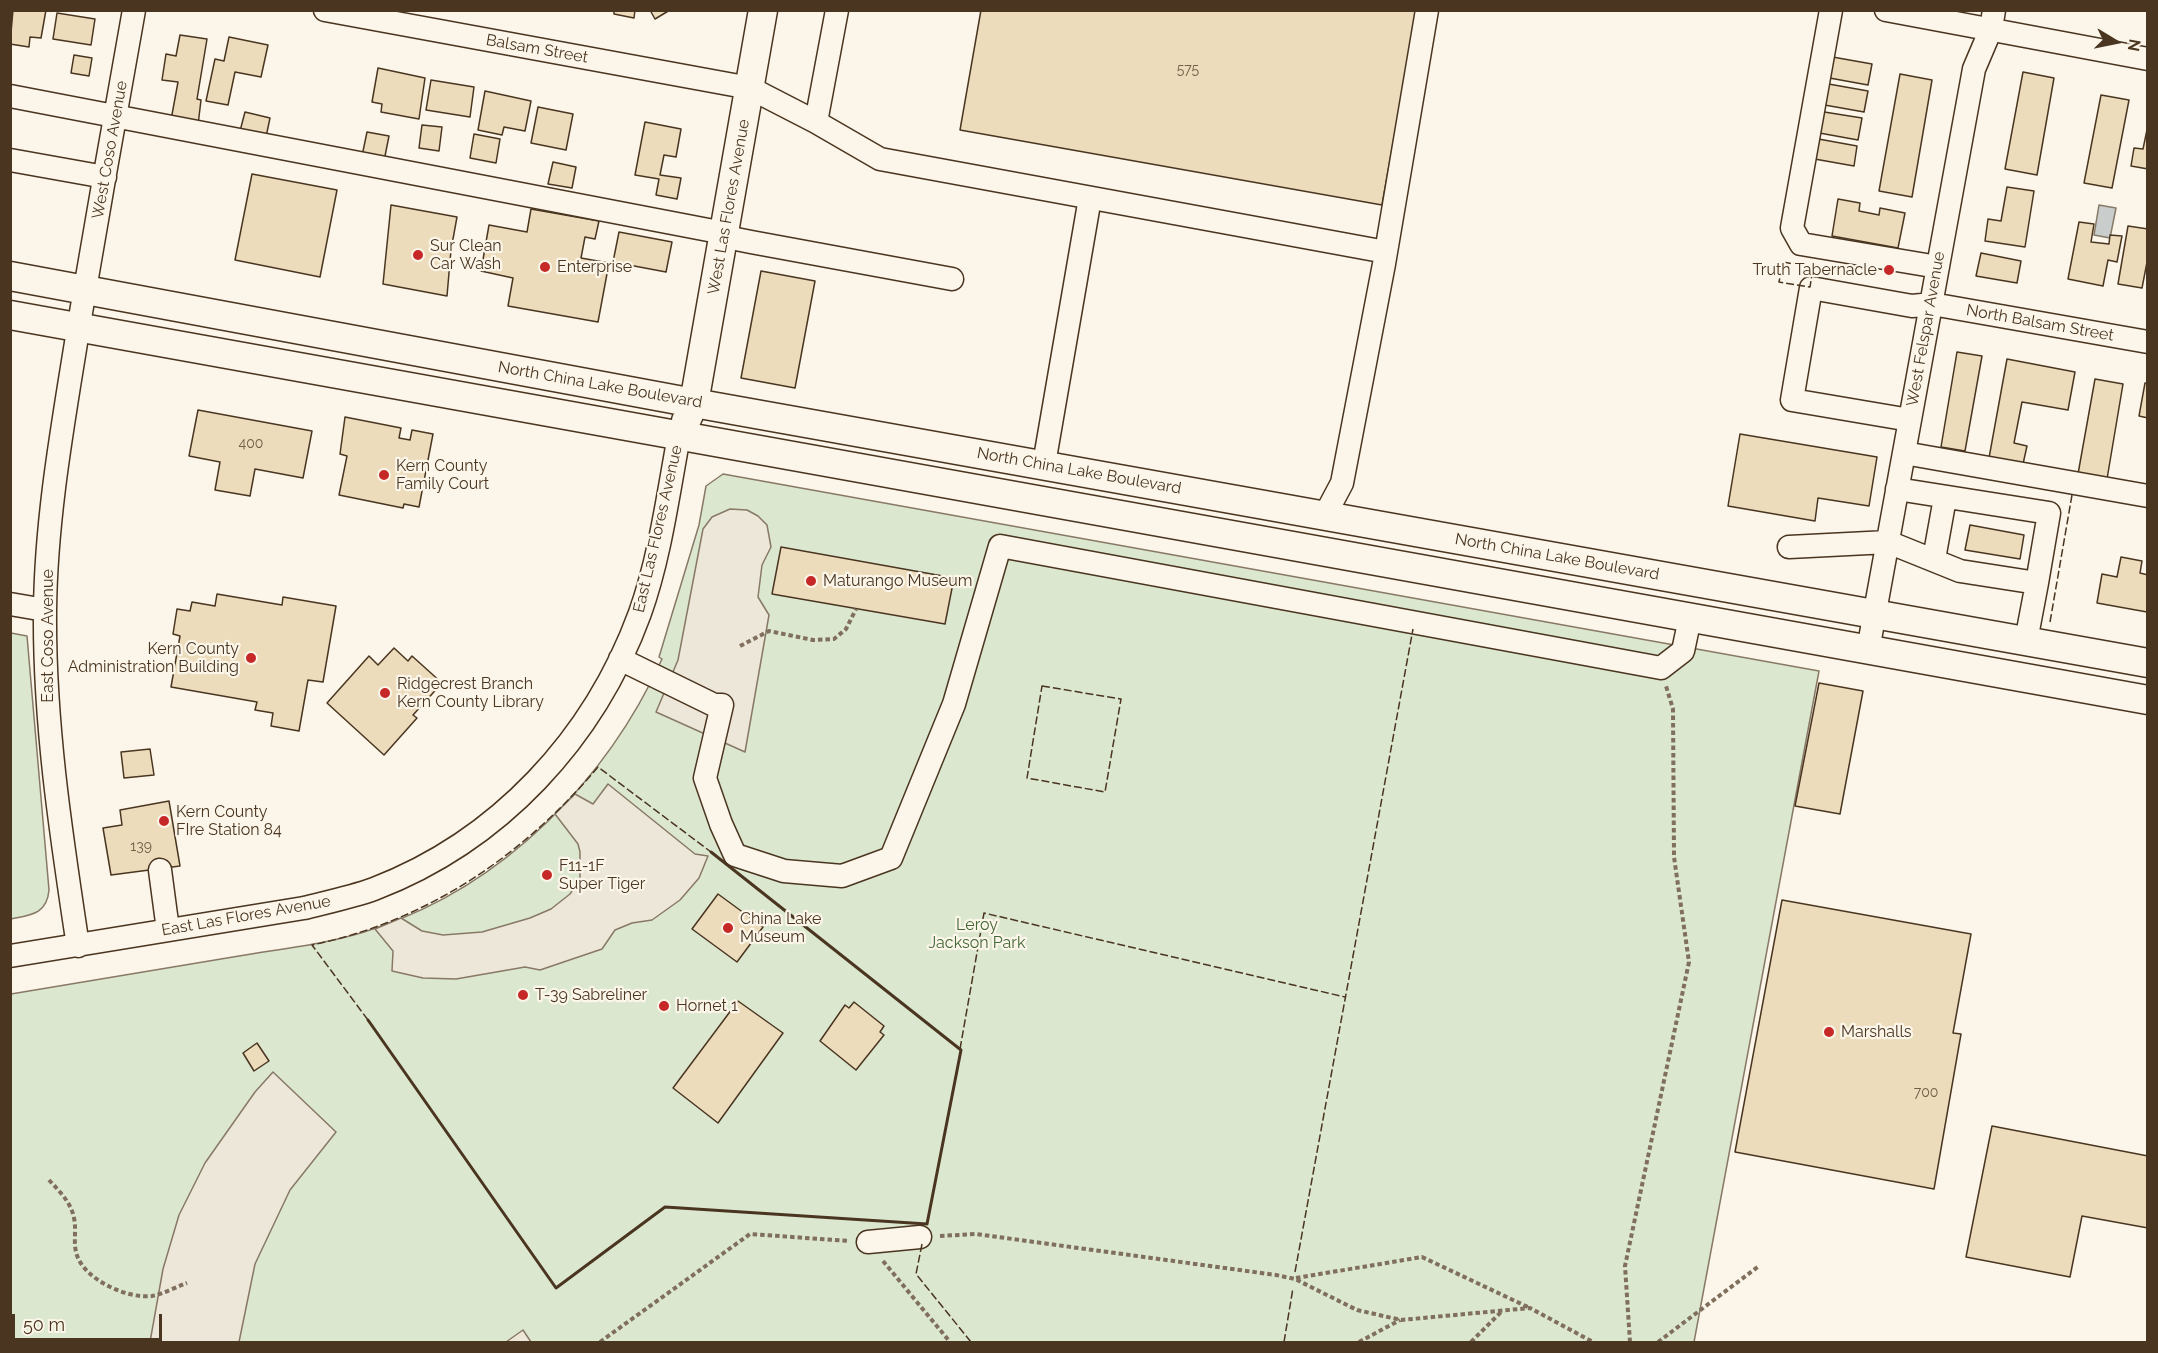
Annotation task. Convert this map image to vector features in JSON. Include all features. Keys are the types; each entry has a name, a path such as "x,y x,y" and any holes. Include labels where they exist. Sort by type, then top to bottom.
{"main road":[{"name":"West Las Flores Avenue","path":"679,436 694,403 763,10"},
{"name":"North China Lake Boulevard","path":"10,276 694,403 2148,663"},
{"name":"North China Lake Boulevard","path":"10,315 2148,700"},
{"path":"1150,519 1203,510 1308,532 1321,526 1325,515"}],"street":[{"name":"West Coso Avenue","path":"79,326 134,10"},
{"name":"Balsam Street","path":"325,10 750,88 880,159 1386,252"},
{"path":"816,122 837,10"},
{"path":"1325,515 1342,483 1386,252 1427,10"},
{"path":"1831,10 1792,228 1801,244 1938,267"},
{"path":"1886,10 1992,20 2148,59"},
{"name":"West Felspar Avenue","path":"1868,650 1974,69 1992,20"},
{"path":"10,96 724,233 731,238 952,279"},
{"path":"10,160 105,177"},
{"path":"1044,464 1090,198"},
{"name":"North Balsam Street","path":"1910,420 1792,400 1811,288 1912,306 1932,304 2148,342"},
{"name":"East Coso Avenue","path":"78,946 50,747 45,610 54,490 79,326"},
{"name":"East Las Flores Avenue","path":"10,956 304,908 339,899 384,885 453,850 493,822 541,779 592,710 620,659 640,611 651,573 679,436"},
{"path":"1904,453 2148,496"},
{"path":"1897,489 2049,513 2026,641"},
{"path":"1934,559 1945,498"},
{"path":"1789,547 1888,542 1960,571 2037,583"},
{"path":"620,659 714,705 722,705 705,778 735,855 784,871 843,876 891,858 954,704 1000,546 1661,668 1683,651 1690,618"},
{"path":"10,604 45,610"},
{"path":"160,870 168,930"},
{"path":"868,1242 920,1237"}],"path":[{"path":"740,646 769,631 813,640 834,639 846,629 856,609"},
{"path":"1630,1342 1625,1266 1689,962 1674,858 1673,709 1661,668"},
{"path":"49,1180 68,1203 74,1219 73,1240 78,1260 94,1279 114,1290 152,1296 187,1282"},
{"path":"600,1342 750,1233 868,1242 950,1342"},
{"path":"920,1237 975,1234 1295,1279 1422,1257 1530,1308 1593,1342"},
{"path":"1658,1342 1759,1266"},
{"path":"1295,1279 1357,1310 1401,1320 1530,1308"},
{"path":"1471,1342 1502,1311"},
{"path":"1359,1342 1401,1320"}],"green space":[{"name":"Leroy Jackson Park","path":"723,474 1819,671 1694,1342 11,1342 11,994 342,938 376,928 423,909 467,885 508,856 546,823 581,786 612,746 639,704 662,659 659,657 699,525 706,486"},
{"path":"11,633 27,636 49,890 48,898 41,909 11,919"}],"shaded area":[{"path":"2099,205 2116,208 2110,238 2094,235"},
{"path":"730,509 747,510 758,516 767,525 771,547 762,565 758,597 769,615 745,752 656,712 678,660 703,529 712,517"},
{"path":"608,784 695,854 708,856 699,878 680,900 652,920 632,923 615,930 602,949 540,970 525,967 456,979 423,978 392,971 393,951 375,929 401,918 422,931 443,935 482,932 530,918 551,909 570,894 580,879 580,852 578,844 555,814 575,794 593,804"},
{"path":"273,1072 336,1132 290,1190 255,1264 239,1342 150,1342 163,1269 179,1215 205,1163 255,1092"},
{"path":"523,1330 531,1342 506,1342"}],"building":[{"path":"13,10 46,10 41,38 30,37 29,47 10,44"},
{"path":"614,10 635,10 634,18 614,14"},
{"path":"650,10 670,10 655,19"},
{"path":"981,10 1417,10 1382,205 960,130"},
{"path":"57,13 95,19 91,45 53,39"},
{"path":"180,35 207,39 197,99 201,100 198,125 171,120 178,82 162,80 166,54 176,56"},
{"path":"229,37 268,45 261,77 235,72 228,105 206,101 215,59 224,61"},
{"path":"74,55 92,58 89,76 71,73"},
{"path":"1827,56 1872,64 1868,85 1824,77"},
{"path":"378,68 425,78 419,119 381,112 382,104 372,102"},
{"path":"2023,72 2054,78 2037,175 2005,169"},
{"path":"1900,74 1932,80 1912,197 1879,191"},
{"path":"431,80 474,87 470,117 426,110"},
{"path":"1823,83 1868,91 1864,112 1819,104"},
{"path":"485,91 531,101 525,131 504,127 502,135 478,130"},
{"path":"2101,95 2129,100 2112,188 2084,183"},
{"path":"538,107 573,114 566,150 531,143"},
{"path":"1818,111 1862,118 1858,140 1814,132"},
{"path":"245,112 270,118 266,137 240,131"},
{"path":"645,122 681,129 676,157 664,155 660,175 681,178 677,199 656,195 659,179 635,175"},
{"path":"422,125 442,127 439,151 419,148"},
{"path":"2148,125 2148,169 2131,166 2134,148 2143,149"},
{"path":"367,132 389,136 384,161 362,156"},
{"path":"474,134 500,139 496,163 470,158"},
{"path":"1813,138 1857,146 1854,166 1809,158"},
{"path":"553,162 576,167 572,188 548,184"},
{"path":"252,174 337,190 320,277 235,260"},
{"path":"2007,187 2034,191 2025,247 1985,241 1988,219 2001,221"},
{"path":"1838,199 1860,203 1859,211 1879,215 1880,208 1905,213 1898,248 1832,236"},
{"name":"Sur Clean Car Wash","path":"391,205 457,217 451,250 447,296 383,284"},
{"name":"Enterprise","path":"531,209 599,221 595,239 585,237 581,258 609,263 598,322 508,306 513,278 481,271 489,225 527,232"},
{"path":"2079,222 2094,224 2091,242 2109,244 2110,235 2122,236 2117,262 2108,260 2103,286 2068,279"},
{"path":"2128,226 2148,229 2148,257 2142,288 2118,284"},
{"path":"619,232 672,242 666,272 613,262"},
{"path":"1981,253 2021,261 2017,283 1976,276"},
{"path":"761,271 815,281 795,388 741,378"},
{"path":"1957,352 1982,356 1965,451 1941,447"},
{"path":"2007,359 2075,372 2068,410 2022,402 2014,443 2027,446 2023,464 1989,458"},
{"path":"2095,379 2123,384 2107,479 2078,474"},
{"path":"2145,383 2148,383 2148,418 2139,416"},
{"path":"198,410 312,431 303,478 255,469 250,496 215,490 220,462 189,456"},
{"name":"Kern County Family Court","path":"345,417 401,428 399,438 410,440 412,430 433,434 419,507 404,504 403,508 339,495 347,456 340,454"},
{"path":"1740,434 1877,457 1869,506 1818,498 1815,521 1728,506"},
{"path":"1970,525 2024,535 2020,559 1965,550"},
{"path":"781,547 954,578 945,624 772,594"},
{"path":"2121,557 2142,561 2140,573 2148,575 2147,612 2097,603 2102,574 2117,577"},
{"name":"Kern County Administration Building","path":"217,594 282,605 283,597 336,606 323,682 308,680 299,731 271,726 273,713 255,710 257,702 171,687 180,636 173,634 177,609 190,611 192,602 215,606"},
{"name":"Ridgecrest Branch Kern County Library","path":"394,648 408,661 412,656 442,683 413,715 417,718 384,755 327,703 369,656 378,665"},
{"path":"1819,683 1863,691 1840,814 1795,806"},
{"path":"150,749 154,775 124,778 121,752"},
{"name":"Kern County FIre Station 84","path":"169,801 180,866 111,875 103,828 122,825 120,810"},
{"name":"China Lake Museum","path":"718,894 763,927 737,962 692,929"},
{"path":"1782,900 1971,934 1953,1033 1961,1034 1934,1189 1735,1152"},
{"path":"738,1001 783,1033 718,1123 673,1088"},
{"path":"854,1002 884,1026 880,1032 884,1035 856,1070 820,1041 845,1005 849,1008"},
{"path":"257,1043 269,1061 254,1071 243,1053"},
{"path":"1992,1126 2148,1156 2148,1228 2082,1216 2070,1277 1966,1257"}],"fence":[{"path":"1783,262 1813,268 1810,287 1779,282 1783,262"},
{"path":"2050,622 2072,495"},
{"path":"1295,1272 1413,629"},
{"path":"1042,686 1121,699 1105,792 1027,778 1042,686"},
{"path":"368,1020 312,945 395,920 433,902 470,880 538,829 598,767 711,852"},
{"path":"960,1049 984,913 1345,997"},
{"path":"922,1244 916,1274 971,1342"},
{"path":"1284,1342 1293,1288"}],"wall":[{"path":"368,1020 556,1288 665,1207 927,1224 961,1050 711,852"}],"place":[{"name":"Sur Clean Car Wash","path":"418,255"},
{"name":"Enterprise","path":"545,267"},
{"name":"Truth Tabernacle","path":"1889,270"},
{"name":"Kern County Family Court","path":"384,475"},
{"name":"Maturango Museum","path":"811,581"},
{"name":"Kern County Administration Building","path":"251,658"},
{"name":"Ridgecrest Branch Kern County Library","path":"385,693"},
{"name":"Kern County FIre Station 84","path":"164,821"},
{"name":"F11-1F Super Tiger","path":"547,875"},
{"name":"China Lake Museum","path":"728,928"},
{"name":"T-39 Sabreliner","path":"523,995"},
{"name":"Hornet 1","path":"664,1006"},
{"name":"Marshalls","path":"1829,1032"}]}
